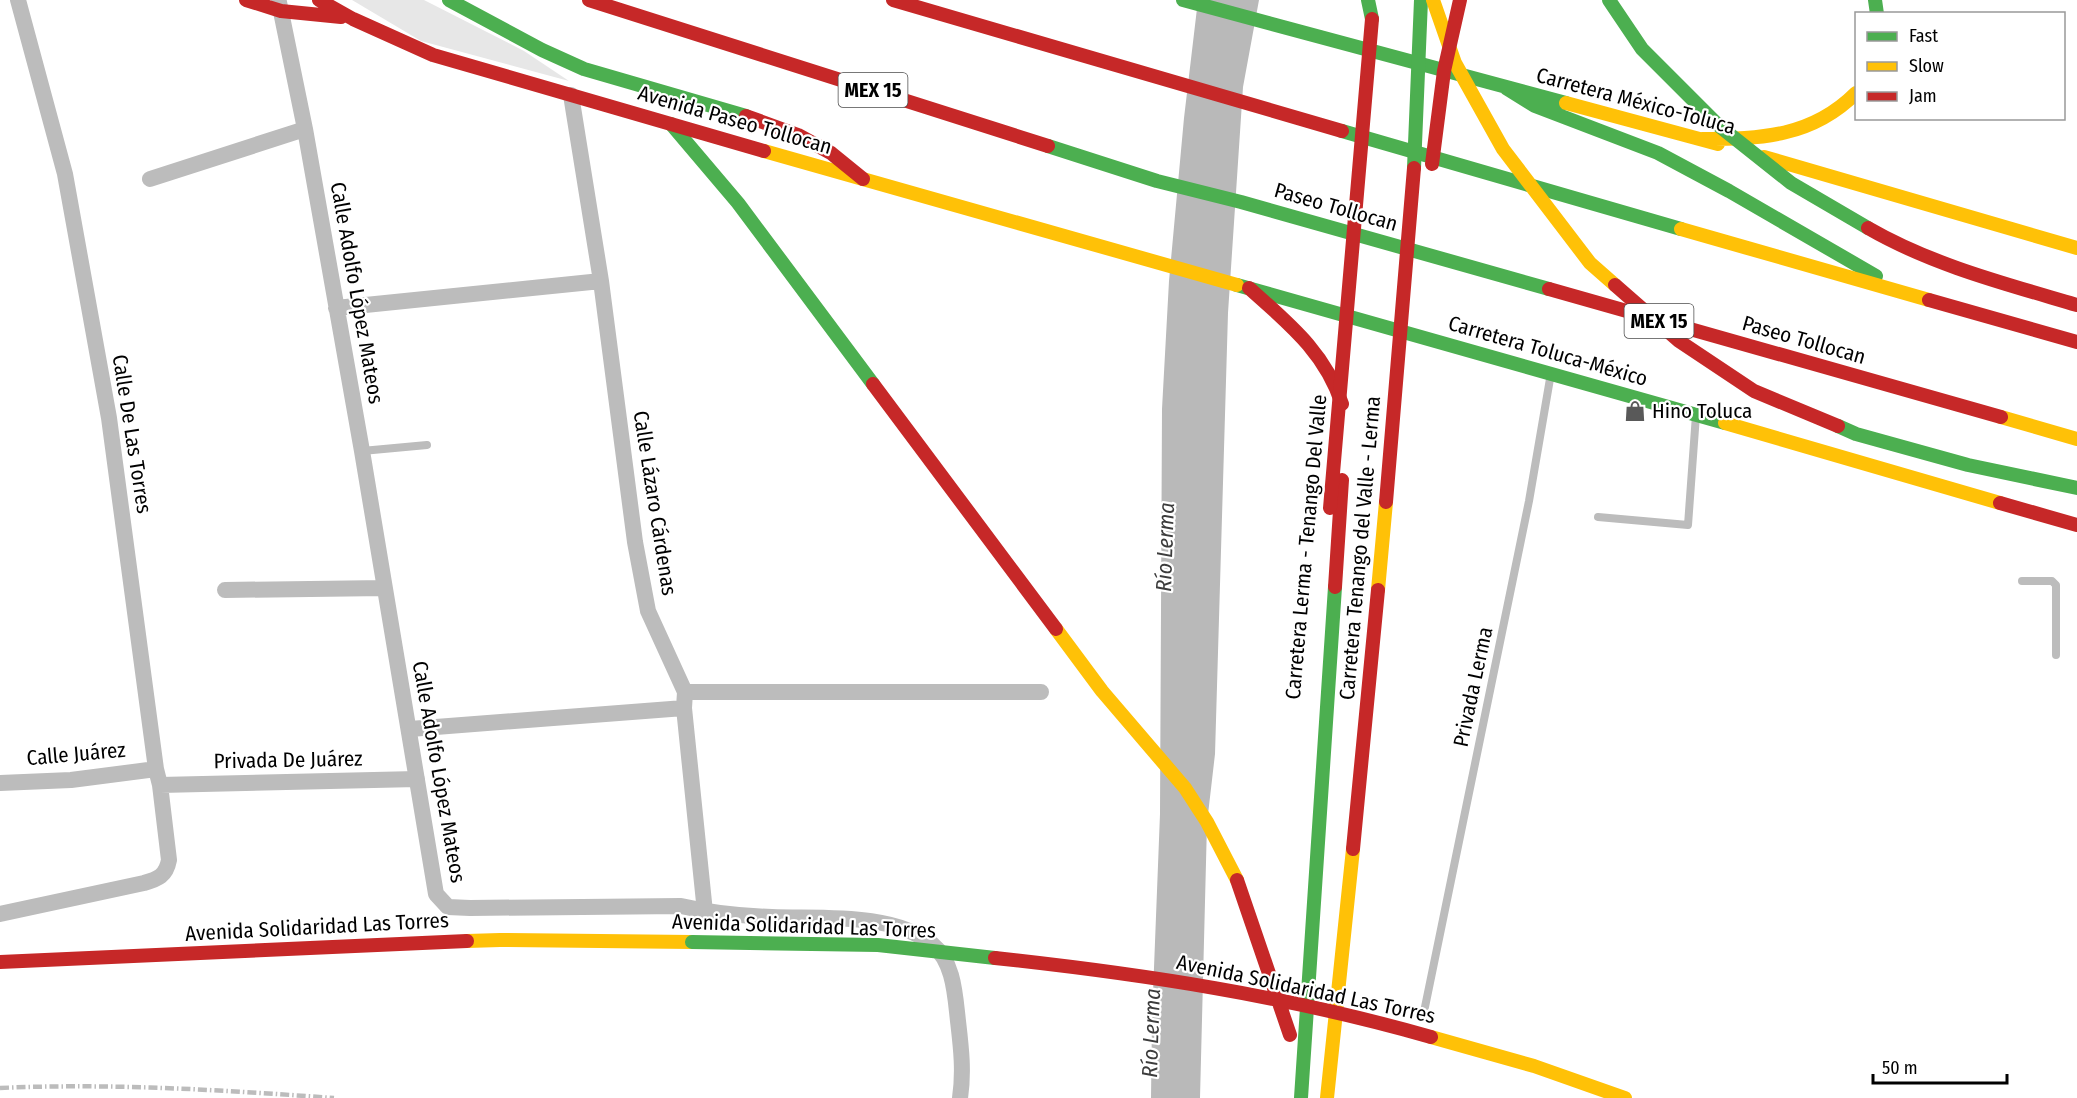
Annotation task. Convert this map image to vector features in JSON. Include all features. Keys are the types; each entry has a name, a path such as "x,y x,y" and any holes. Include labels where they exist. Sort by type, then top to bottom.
{"main road":[{"path":"246,0 353,19"},
{"name":"Avenida Paseo Tollocan","path":"319,0 353,19 433,55 1146,260"},
{"path":"449,0 542,50 584,69 738,113 798,135 831,153 863,179"},
{"name":"Paseo Tollocan","path":"589,0 1157,181 1241,202 2077,439"},
{"path":"892,0 2077,342"},
{"name":"Carretera México-Toluca","path":"1183,0 1702,139 2077,248"},
{"path":"1368,0 1372,19"},
{"name":"Carretera Lerma - Tenango Del Valle","path":"1308,782 1374,0"},
{"name":"Carretera Tenango del Valle - Lerma","path":"1327,1098 1342,967 1413,199 1421,0"},
{"path":"1433,0 1455,63 1503,148 1590,263 1679,341 1754,391 1856,434 1968,465 2077,488"},
{"path":"1413,199 1427,181 1444,71 1460,0"},
{"path":"1609,0 1642,49 1709,117 1791,183 1891,241 1977,276 2077,305"},
{"path":"1506,88 1535,106 1658,153 1850,259 1906,294"},
{"path":"1702,139 1769,137 1810,124 1840,109 1855,95"},
{"path":"670,124 738,203 1102,691 1185,788 1207,822 1237,880 1289,1041 1293,989"},
{"name":"Carretera Toluca-México","path":"1146,260 1551,373 2077,525"},
{"path":"1244,287 1307,342 1322,360 1335,382 1342,402 1344,426 1301,1098"},
{"name":"Avenida Solidaridad Las Torres","path":"0,962 500,940 878,945 1105,969 1249,993 1386,1024 1534,1066 1625,1098"}],"street":[{"name":"Calle De Las Torres","path":"0,914 161,878 167,868 168,860 108,418 67,186 18,0"},
{"name":"Calle Adolfo López Mateos","path":"280,5 305,129 362,451 436,894 448,907 681,906 705,912 772,917 836,917 893,926 913,933 933,945 943,959 954,984 963,1073 960,1098"},
{"name":"Calle Lázaro Cárdenas","path":"571,95 601,281 642,582 652,619 684,700 705,912"},
{"path":"150,179 305,129"},
{"path":"336,308 601,281"},
{"path":"225,590 385,588"},
{"path":"410,729 684,700 1041,692"},
{"name":"Privada De Juárez","path":"158,777 417,779"},
{"name":"Calle Juárez","path":"0,783 158,777"}],"lane":[{"name":"Privada Lerma","path":"1425,1007 1527,513 1551,373"},
{"path":"1598,517 1688,525 1696,415"},
{"path":"362,451 427,445"},
{"path":"2022,581 2052,581 2056,585 2056,655"}],"shaded area":[{"path":"352,0 424,0 524,51 569,81 421,41"}],"water":[{"name":"Río Lerma","path":"1198,0 1259,0 1243,87 1228,313 1215,754 1207,823 1200,1098 1151,1098 1160,814 1162,409 1169,281 1184,118"}],"railway":[{"path":"0,1088 125,1087 334,1098"}],"traffic: fast":[{"path":"449,0 542,50 584,69 746,116"},
{"path":"1183,0 1566,103"},
{"path":"1368,0 1372,19"},
{"path":"1414,168 1421,0"},
{"path":"1609,0 1642,49 1718,125 1791,183 1868,228"},
{"path":"1875,0 1877,12"},
{"path":"1506,88 1535,106 1658,153 1876,276"},
{"path":"671,124 738,203 873,384"},
{"path":"1342,131 1681,229"},
{"path":"1048,146 1157,181 1241,202 1549,289"},
{"path":"1237,285 1725,423"},
{"path":"1838,426 1856,434 1968,465 2077,488"},
{"path":"1301,1098 1335,587"},
{"path":"692,942 878,945 995,958"}],"traffic: slow":[{"path":"1433,0 1455,63 1503,149 1590,263 1615,285"},
{"path":"1702,139 1765,136 1803,127 1822,119 1855,94"},
{"path":"1566,103 1718,144"},
{"path":"764,151 1237,285"},
{"path":"1764,157 2077,248"},
{"path":"1681,229 1929,300"},
{"path":"2001,417 2077,439"},
{"path":"1725,423 2000,503"},
{"path":"1378,590 1386,502"},
{"path":"1056,629 1102,691 1185,788 1207,822 1237,880"},
{"path":"1327,1098 1353,849"},
{"path":"467,941 692,942"},
{"path":"1431,1037 1534,1066 1625,1098"}],"traffic: jam":[{"path":"246,0 281,11 341,17"},
{"path":"319,0 353,19 433,55 764,151"},
{"path":"589,0 1048,146"},
{"path":"893,0 1342,131"},
{"path":"1432,164 1444,71 1460,0"},
{"path":"1330,508 1372,19"},
{"path":"746,116 798,135 831,153 863,179"},
{"path":"1386,502 1414,168"},
{"path":"1868,228 1944,263 2077,305"},
{"path":"1615,285 1679,341 1754,391 1838,426"},
{"path":"1249,288 1304,340 1326,369 1342,404"},
{"path":"1549,289 2001,417"},
{"path":"1929,300 2077,342"},
{"path":"873,384 1056,629"},
{"path":"1335,587 1342,480"},
{"path":"2000,503 2077,525"},
{"path":"1353,849 1378,590"},
{"path":"1237,880 1290,1035"},
{"path":"0,962 467,941"},
{"path":"995,958 1105,971 1215,988 1377,1022 1431,1037"}],"place":[{"name":"Hino Toluca","path":"1635,411"}]}
